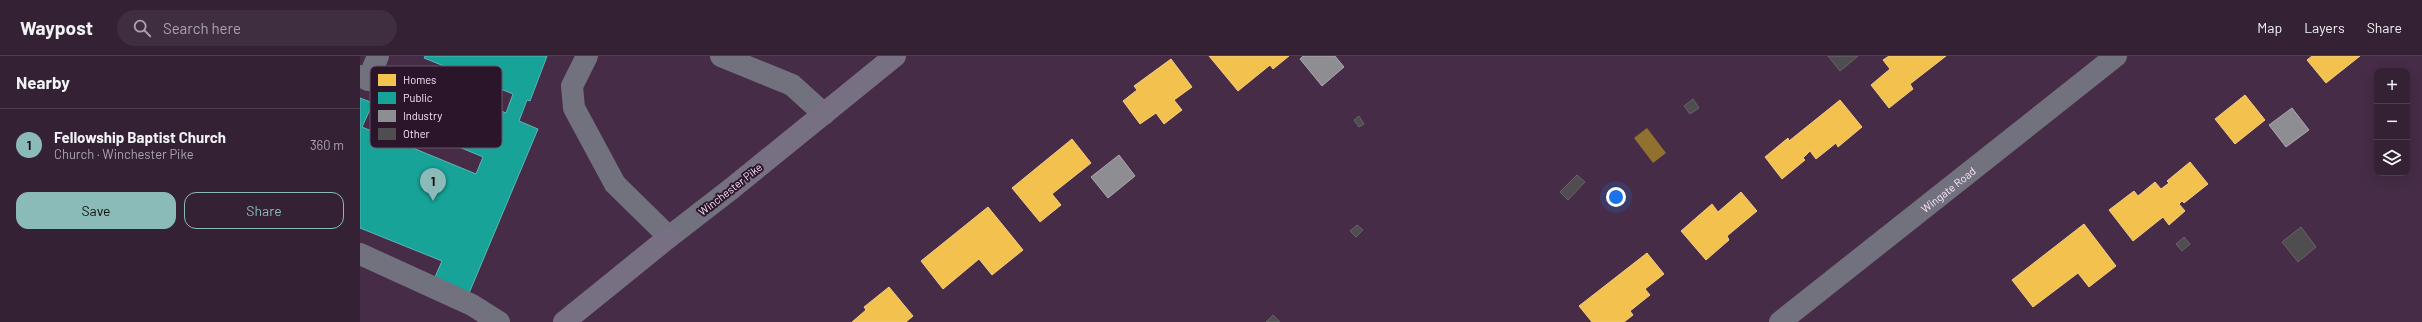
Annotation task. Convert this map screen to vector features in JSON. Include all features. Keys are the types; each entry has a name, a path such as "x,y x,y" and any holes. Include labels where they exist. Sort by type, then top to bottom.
{"main road":[{"name":"Winchester Pike","path":"731,189 895,56"},
{"name":"Winchester Pike","path":"564,322 669,237"}],"street":[{"path":"374,66 378,56"},
{"path":"587,56 572,86 574,108 615,184 669,237"},
{"path":"722,56 792,85 824,114"},
{"name":"Wingate Road","path":"1780,322 2116,56"},
{"path":"360,76 368,80 370,75"},
{"name":"Winchester Pike","path":"669,237 731,189"},
{"path":"360,254 472,305 499,322"}],"shaded area":[{"path":"1647,128 1666,153 1653,163 1634,138"}],"building: Homes":[{"path":"1209,56 1289,56 1273,69 1270,65 1238,91"},
{"path":"1889,56 1946,56 1910,84 1913,89 1889,108 1871,85 1890,69 1883,60"},
{"path":"2312,56 2360,56 2326,83 2307,60"},
{"path":"1171,59 1192,87 1174,100 1182,110 1164,124 1156,113 1140,124 1123,101 1137,90 1134,86"},
{"path":"2245,95 2265,120 2235,144 2215,119"},
{"path":"1840,100 1862,127 1838,147 1836,143 1816,159 1810,151 1803,158 1805,160 1782,179 1765,157 1788,138 1789,141"},
{"path":"1072,139 1091,163 1052,194 1061,205 1040,222 1012,188"},
{"path":"2190,162 2208,184 2184,203 2182,201 2179,204 2185,211 2169,225 2163,217 2133,241 2109,210 2134,191 2138,196 2155,182 2161,189 2169,183 2167,181"},
{"path":"1741,192 1757,211 1727,236 1729,240 1706,260 1681,231 1712,204 1718,212"},
{"path":"988,207 1023,250 992,275 979,259 943,289 921,261"},
{"path":"2084,224 2116,266 2089,287 2078,273 2033,307 2012,280"},
{"path":"1647,253 1664,274 1645,289 1650,295 1630,311 1633,315 1624,322 1592,322 1579,306"},
{"path":"889,287 913,316 906,322 852,322 866,310 864,307"}],"building: Public":[{"path":"425,56 547,56 530,101 527,100 519,121 538,129 467,298 432,284 442,261 360,228 360,98 370,102 370,110 362,127 370,130 370,148 413,148 476,174 483,157 462,148 502,148 502,111 506,113 513,94 502,90 502,66 444,66 424,58"}],"building: Industry":[{"path":"1303,56 1335,56 1344,67 1322,86 1300,59"},
{"path":"2292,108 2309,130 2286,147 2269,125"},
{"path":"1119,155 1135,176 1108,198 1091,177"}],"building: Other":[{"path":"1828,56 1858,56 1840,71"},
{"path":"1693,99 1699,108 1690,114 1684,106"},
{"path":"1359,116 1364,124 1359,127 1354,120"},
{"path":"1577,175 1585,182 1568,200 1560,192"},
{"path":"1357,225 1363,230 1356,237 1350,231"},
{"path":"2301,227 2316,247 2298,262 2282,242"},
{"path":"2184,237 2190,244 2182,251 2176,244"},
{"path":"1273,315 1280,322 1266,322"}],"place":[{"name":"Fellowship Baptist Church","path":"433,201"}]}
